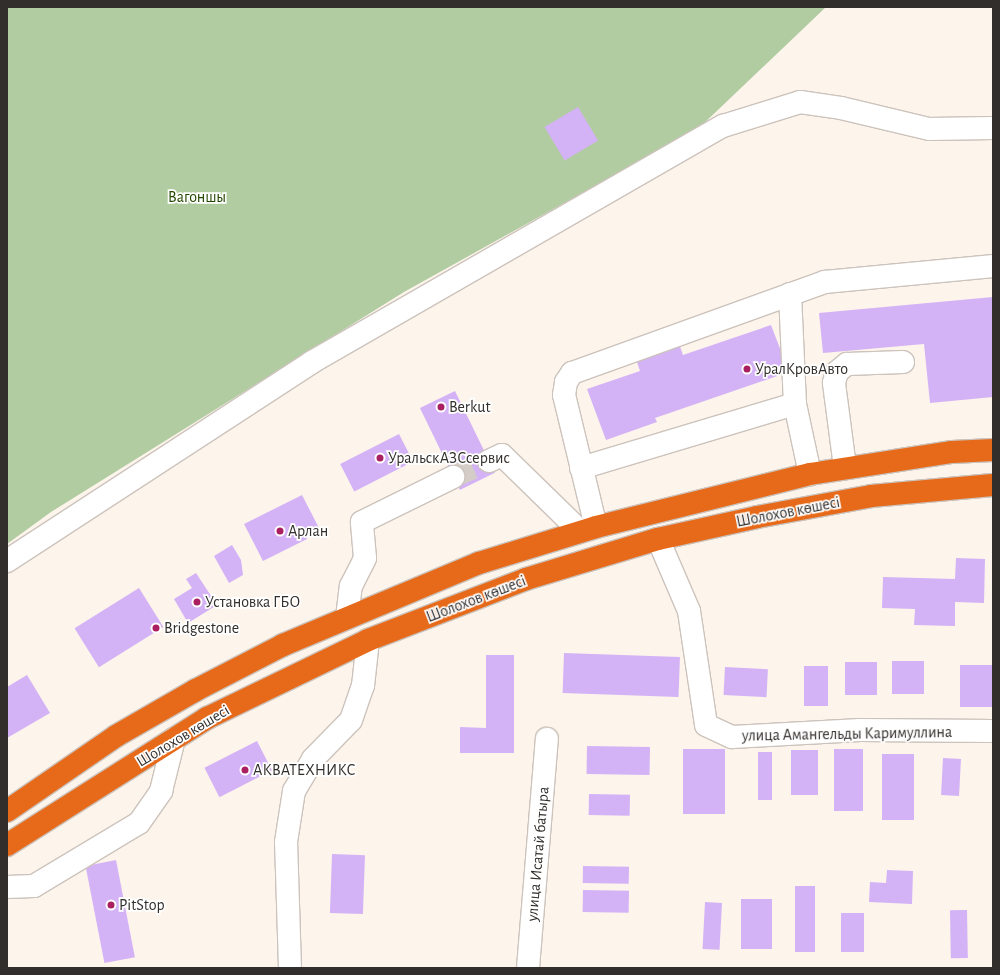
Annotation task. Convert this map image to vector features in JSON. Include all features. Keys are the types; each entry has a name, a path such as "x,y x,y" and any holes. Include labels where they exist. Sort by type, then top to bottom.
{"highway":[{"name":"Шолохов көшесі","path":"7,811 116,736 169,705 283,645 479,563 588,529 810,474 845,467 993,450"},
{"name":"Шолохов көшесі","path":"7,845 207,718 368,640 526,579 658,539 871,496 993,485"}],"street":[{"path":"7,561 312,362 723,126 800,102 841,108 929,129 993,128"},
{"path":"588,529 582,468 564,395 566,382 572,373 825,282 993,266"},
{"path":"790,294 795,404 810,474"},
{"path":"845,467 834,383 836,372 847,364 903,362"},
{"path":"582,468 795,404"},
{"path":"489,461 502,455 588,529"},
{"path":"347,617 351,586 366,558 362,522 453,477"},
{"name":"улица Амангельды Каримуллина","path":"658,539 689,611 706,725 732,737 860,730 993,731"},
{"path":"290,968 286,842 294,791 313,759 351,720 363,686 368,640"},
{"path":"7,887 34,886 139,823 161,791 174,739"},
{"name":"улица Исатай батыра","path":"528,968 548,739"}],"green space":[{"name":"Вагоншы","path":"7,7 826,7 699,128 404,292 51,512 7,544"}],"building":[{"path":"578,107 598,140 565,161 545,127"},
{"path":"993,297 993,397 930,403 924,344 823,353 819,313"},
{"path":"771,325 789,372 655,418 657,422 606,440 587,389 640,371 634,353 677,338 683,355"},
{"path":"455,391 495,473 460,490 420,408"},
{"path":"399,434 413,462 354,492 340,464"},
{"name":"Арлан","path":"302,495 319,528 305,534 307,539 263,561 244,524"},
{"path":"232,545 241,560 243,575 229,583 214,556"},
{"path":"956,558 985,559 984,603 955,602 955,626 914,625 915,609 882,608 883,577 955,579"},
{"path":"196,573 217,605 188,623 174,599 192,588 186,579"},
{"path":"139,588 163,627 99,667 75,628"},
{"path":"564,653 680,657 679,697 563,693"},
{"path":"486,655 514,655 514,753 460,753 460,727 486,728"},
{"path":"892,661 924,661 924,694 892,694"},
{"path":"845,662 877,662 877,695 845,695"},
{"path":"960,665 993,665 993,707 960,707"},
{"path":"804,666 828,666 828,706 804,706"},
{"path":"725,667 768,669 766,697 724,695"},
{"path":"27,675 50,713 7,738 7,687"},
{"path":"257,741 272,770 219,797 204,768"},
{"path":"587,746 650,747 650,775 587,774"},
{"path":"683,749 725,749 725,814 683,814"},
{"path":"834,749 863,749 863,811 834,811"},
{"path":"791,750 818,750 818,795 791,795"},
{"path":"758,752 772,752 772,800 758,800"},
{"path":"882,754 914,754 914,820 882,820"},
{"path":"943,758 961,759 959,796 941,795"},
{"path":"589,794 630,795 630,816 589,815"},
{"path":"332,854 365,855 363,914 330,913"},
{"path":"116,860 135,957 104,963 86,866"},
{"path":"583,866 629,867 629,884 583,883"},
{"path":"887,870 913,871 912,904 869,902 870,882 886,883"},
{"path":"795,886 815,886 815,952 795,952"},
{"path":"583,890 629,891 629,913 583,912"},
{"path":"741,899 772,899 772,949 741,949"},
{"path":"705,902 722,903 720,950 703,949"},
{"path":"950,910 967,910 968,958 951,958"},
{"path":"841,913 864,913 864,952 841,952"}],"tunnel":[{"path":"453,477 489,461"}],"place":[{"name":"УралКровАвто","path":"747,369"},
{"name":"Berkut","path":"441,407"},
{"name":"УральскАЗСсервис","path":"380,458"},
{"name":"Арлан","path":"280,531"},
{"name":"Установка ГБО","path":"197,602"},
{"name":"Bridgestone","path":"156,628"},
{"name":"АКВАТЕХНИКС","path":"245,770"},
{"name":"PitStop","path":"111,905"}]}
